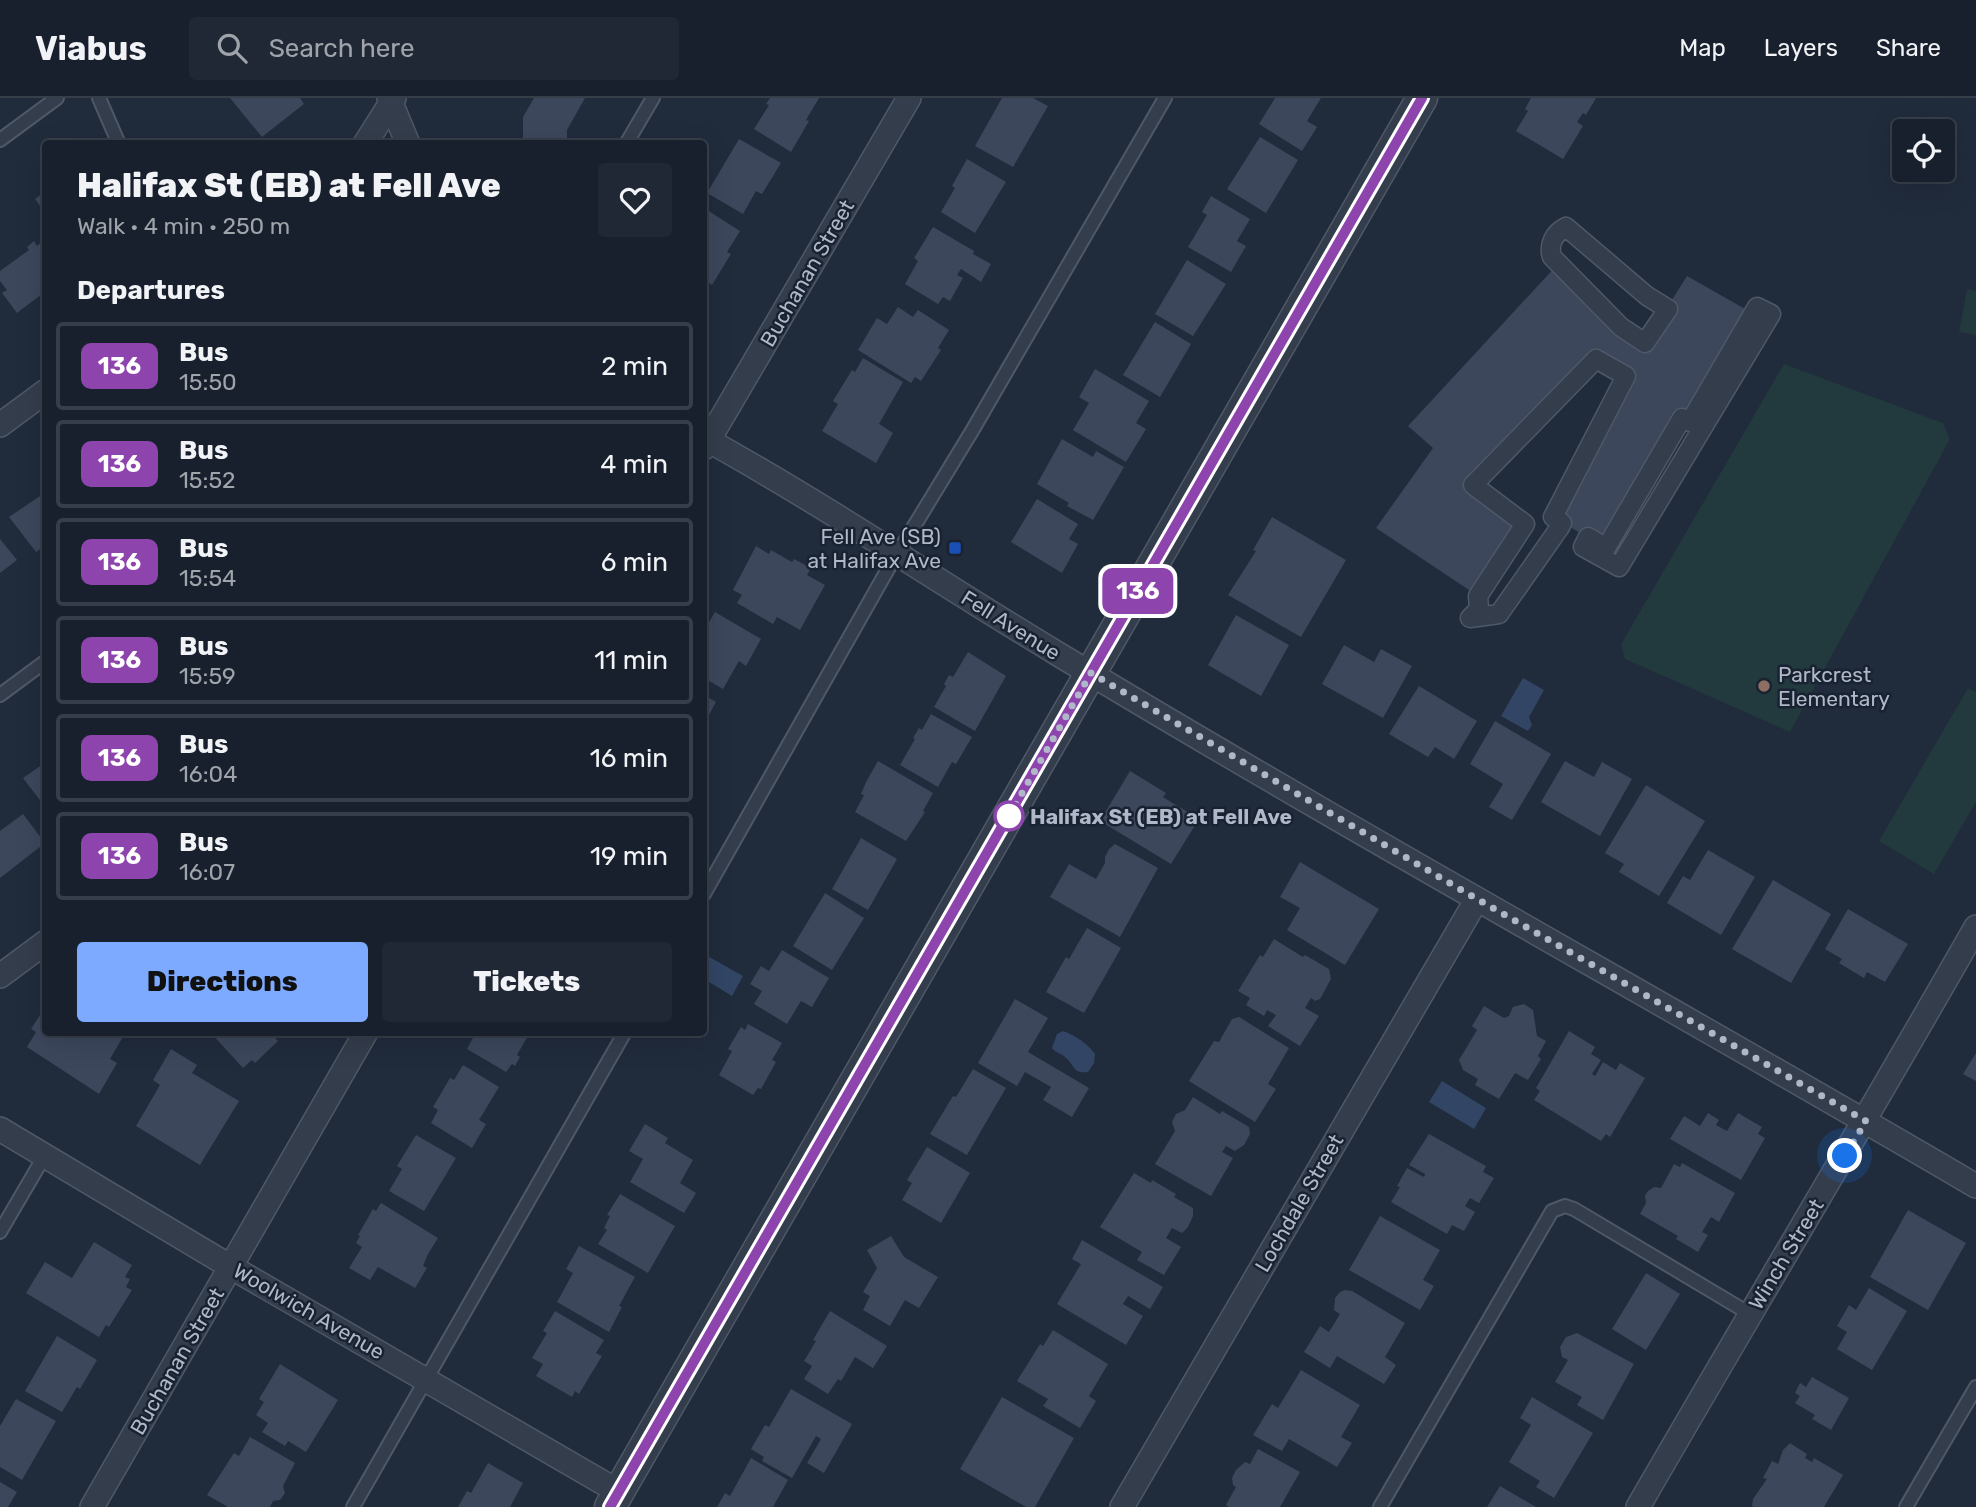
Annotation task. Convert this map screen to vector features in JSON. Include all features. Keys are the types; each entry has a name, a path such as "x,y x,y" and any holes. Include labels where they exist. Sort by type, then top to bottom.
{"street":[{"name":"Buchanan Street","path":"707,439 909,98"},
{"path":"614,1499 1422,98"},
{"path":"367,140 391,100"},
{"path":"391,100 406,140"},
{"path":"1566,227 1647,296 1668,309 1645,343 1621,327 1558,264 1550,250 1557,232 1566,227"},
{"path":"1757,307 1771,314 1619,567 1583,547 1588,537 1606,548 1682,418 1690,422 1754,314 1757,307"},
{"path":"1596,359 1626,376 1553,517 1562,523 1554,539 1499,614 1470,618 1479,608 1478,596 1525,524 1473,485 1596,359"},
{"path":"0,425 42,394"},
{"name":"Fell Avenue","path":"707,443 898,554 1091,673 1477,899 1976,1186"},
{"name":"Lochdale Street","path":"1122,1507 1477,899"},
{"name":"Winch Street","path":"1638,1507 1866,1121 1976,928"},
{"path":"0,976 42,945"},
{"name":"Buchanan Street","path":"92,1507 364,1036"},
{"name":"Woolwich Avenue","path":"0,1129 231,1267 428,1379 614,1499"}],"lane":[{"path":"0,140 57,98"},
{"path":"99,98 118,140"},
{"path":"628,140 653,98"},
{"path":"707,889 898,554 1165,98"},
{"path":"0,695 42,664"},
{"path":"353,1507 623,1036"},
{"path":"0,1232 45,1155"},
{"path":"1380,1507 1552,1211 1565,1206 1574,1209 1750,1314"},
{"path":"1906,1507 1976,1387"}],"green space":[{"path":"1967,289 1976,291 1976,335 1959,332"},
{"path":"1784,364 1943,423 1950,439 1790,732 1625,659 1621,644"},
{"path":"1968,688 1976,692 1976,802 1934,874 1879,841"}],"water":[{"path":"1523,678 1544,690 1529,717 1532,725 1528,731 1501,716"},
{"path":"707,956 743,976 732,996 707,981"},
{"path":"1063,1031 1081,1040 1095,1054 1094,1063 1088,1072 1077,1071 1064,1056 1052,1048 1057,1034"},
{"path":"1442,1081 1486,1108 1474,1129 1429,1102"}],"building":[{"path":"230,98 300,98 304,104 262,137"},
{"path":"534,98 585,98 567,130 567,140 523,140 523,117"},
{"path":"770,98 819,98 791,152 754,129 769,105 766,104"},
{"path":"1002,98 1033,98 1048,106 1013,167 975,146"},
{"path":"1275,98 1321,98 1307,121 1317,127 1302,151 1259,124"},
{"path":"1531,98 1596,98 1586,115 1583,113 1577,122 1583,126 1563,159 1516,131 1528,111 1525,109"},
{"path":"1260,137 1298,160 1266,213 1227,189"},
{"path":"739,139 781,163 762,194 756,191 743,214 707,193"},
{"path":"967,159 1006,182 975,233 941,212"},
{"path":"42,194 42,209 35,199"},
{"path":"1211,196 1250,219 1237,241 1246,246 1231,272 1188,247 1207,215 1202,212"},
{"path":"707,210 740,231 727,252 731,254 712,285 707,281"},
{"path":"933,227 991,264 981,282 961,269 957,275 963,278 950,301 943,297 938,304 905,284 918,261 914,258"},
{"path":"34,241 37,246 42,242 42,294 17,313 2,293 7,290 0,281 0,271 29,250 27,247"},
{"path":"1187,260 1226,284 1193,336 1155,314"},
{"path":"1558,264 1645,343 1687,276 1754,314 1606,548 1553,517 1626,376 1596,359 1473,485 1525,524 1478,596 1376,528 1433,448 1408,426"},
{"path":"898,307 913,317 918,310 949,330 938,348 941,350 921,381 915,377 911,383 858,350 877,318 887,324"},
{"path":"1155,322 1191,344 1160,397 1123,375"},
{"path":"863,358 903,382 879,424 893,433 876,463 822,431 838,404 833,401 852,370 855,372"},
{"path":"1095,369 1149,401 1136,423 1146,429 1126,462 1073,430 1089,403 1079,397"},
{"path":"1062,439 1093,457 1096,451 1124,467 1093,520 1067,506 1069,503 1037,484"},
{"path":"42,495 42,548 36,552 9,517"},
{"path":"1037,499 1078,524 1069,539 1078,544 1062,573 1011,542"},
{"path":"1272,517 1346,560 1301,637 1228,595 1256,551 1253,550"},
{"path":"0,539 17,560 0,573"},
{"path":"756,546 769,554 771,550 792,562 794,559 811,568 807,575 825,585 800,630 777,617 773,624 737,603 742,595 733,590"},
{"path":"715,612 761,639 746,666 739,661 723,689 707,680 707,626"},
{"path":"1236,615 1289,645 1261,696 1208,665"},
{"path":"1344,645 1374,662 1381,649 1412,666 1383,718 1322,684"},
{"path":"968,652 1006,676 975,731 934,707 949,675 953,677"},
{"path":"1419,686 1477,721 1454,759 1435,747 1428,757 1389,734"},
{"path":"707,697 716,702 707,718"},
{"path":"931,714 972,737 956,764 952,762 938,787 900,765 919,728 922,730"},
{"path":"1495,721 1551,754 1512,820 1489,807 1503,784 1470,764"},
{"path":"878,761 933,793 923,811 925,812 906,841 855,812 864,795 861,794 866,782"},
{"path":"1565,761 1594,777 1602,762 1632,779 1600,836 1541,802"},
{"path":"42,765 42,803 23,778"},
{"path":"1130,771 1166,793 1163,797 1199,819 1171,864 1100,821"},
{"path":"1646,785 1705,821 1659,896 1619,872 1624,864 1605,853"},
{"path":"23,814 42,839 42,845 0,878 0,831"},
{"path":"861,838 897,859 868,910 832,889"},
{"path":"1115,844 1158,868 1120,937 1050,897 1069,864 1096,879 1109,849"},
{"path":"1708,850 1755,877 1721,935 1667,903 1683,876 1690,880"},
{"path":"1300,862 1379,909 1345,965 1287,930 1300,908 1280,897"},
{"path":"1773,880 1831,914 1791,983 1732,949"},
{"path":"825,893 864,918 832,970 793,946"},
{"path":"1848,909 1908,944 1885,982 1867,972 1864,978 1839,963 1842,959 1825,949"},
{"path":"1087,928 1121,948 1084,1013 1046,992"},
{"path":"1274,939 1329,969 1331,979 1320,999 1315,1001 1311,998 1305,1008 1319,1016 1300,1046 1268,1026 1276,1015 1267,1010 1264,1016 1246,1005 1250,998 1238,991 1260,955 1263,957"},
{"path":"782,950 829,978 812,1007 801,1001 787,1024 754,1004 762,991 750,984 761,966 769,971"},
{"path":"1015,999 1048,1018 1028,1052 1089,1088 1072,1117 1043,1100 1051,1087 1025,1072 1017,1086 978,1063"},
{"path":"1524,1004 1533,1010 1537,1036 1546,1041 1538,1056 1541,1059 1528,1080 1515,1073 1499,1099 1475,1085 1478,1079 1463,1070 1459,1060 1477,1030 1472,1026 1484,1006 1504,1018 1509,1016 1513,1007"},
{"path":"40,1015 42,1036 123,1036 110,1059 117,1063 99,1094 27,1047 36,1032 31,1029"},
{"path":"1239,1017 1289,1048 1268,1084 1276,1089 1255,1122 1189,1081 1214,1041 1219,1042 1232,1019"},
{"path":"748,1024 782,1043 772,1060 776,1062 761,1089 758,1088 753,1095 719,1075 732,1051 728,1049 741,1027 745,1030"},
{"path":"1569,1031 1595,1047 1591,1054 1601,1060 1592,1074 1595,1076 1603,1062 1616,1070 1620,1063 1645,1078 1610,1137 1606,1134 1601,1141 1534,1100 1540,1091 1536,1088"},
{"path":"214,1036 275,1036 278,1041 255,1063 252,1060 243,1068"},
{"path":"474,1036 528,1036 517,1055 520,1057 515,1066 512,1064 506,1072 467,1049"},
{"path":"171,1049 197,1065 192,1073 239,1101 200,1165 136,1126 160,1085 153,1080"},
{"path":"1976,1053 1976,1081 1963,1074"},
{"path":"463,1065 499,1087 479,1120 486,1124 472,1148 431,1123 438,1110 433,1107 450,1078 454,1080"},
{"path":"973,1069 1006,1088 967,1155 930,1134"},
{"path":"1193,1097 1220,1114 1222,1111 1249,1127 1250,1134 1244,1145 1235,1151 1226,1146 1222,1152 1233,1158 1211,1196 1155,1164 1175,1131 1172,1122 1176,1114 1185,1110"},
{"path":"1708,1113 1719,1120 1716,1125 1727,1131 1738,1113 1762,1127 1758,1134 1765,1138 1741,1180 1670,1139 1684,1116 1700,1126"},
{"path":"645,1124 668,1138 665,1143 693,1160 680,1183 696,1193 684,1213 630,1182 643,1159 629,1151"},
{"path":"1429,1134 1486,1166 1483,1172 1494,1178 1479,1203 1470,1198 1465,1206 1475,1212 1464,1231 1452,1225 1447,1234 1391,1202 1407,1168 1424,1177 1425,1174 1409,1165"},
{"path":"416,1135 456,1158 424,1211 389,1191 402,1169 397,1166"},
{"path":"927,1147 970,1173 941,1223 902,1200 912,1183 907,1180"},
{"path":"1682,1163 1735,1193 1719,1222 1711,1217 1702,1232 1708,1235 1698,1252 1676,1239 1678,1236 1640,1214 1648,1191 1654,1187 1661,1188 1674,1164 1680,1167"},
{"path":"1134,1173 1176,1194 1174,1197 1193,1208 1188,1227 1182,1233 1172,1228 1166,1238 1181,1247 1164,1275 1137,1260 1142,1252 1100,1227"},
{"path":"620,1194 675,1226 648,1273 598,1244 607,1230 604,1228 610,1216 607,1215"},
{"path":"381,1203 438,1238 423,1266 427,1268 415,1288 378,1267 370,1280 349,1268 362,1247 356,1243 360,1236 358,1235 373,1209 376,1211"},
{"path":"1908,1210 1966,1243 1928,1310 1870,1277"},
{"path":"1380,1216 1440,1250 1423,1280 1434,1286 1420,1310 1349,1270"},
{"path":"891,1236 904,1257 938,1277 919,1308 905,1300 890,1326 863,1310 870,1296 863,1292 877,1268 867,1250"},
{"path":"1082,1240 1163,1287 1150,1309 1128,1296 1123,1304 1143,1316 1126,1345 1057,1304 1081,1264 1072,1259"},
{"path":"94,1242 132,1265 125,1277 130,1279 126,1287 132,1290 109,1327 106,1325 99,1337 26,1293 45,1262 72,1278"},
{"path":"579,1246 635,1277 609,1332 557,1302 573,1273 566,1269"},
{"path":"1646,1273 1680,1294 1646,1350 1612,1329"},
{"path":"1869,1288 1907,1311 1872,1370 1837,1349 1847,1332 1837,1326 1849,1305 1856,1310"},
{"path":"1345,1290 1352,1291 1405,1323 1385,1357 1396,1365 1384,1384 1337,1356 1330,1368 1304,1352 1320,1326 1329,1332 1340,1314 1334,1310 1335,1298"},
{"path":"555,1311 604,1340 596,1353 602,1356 579,1394 575,1391 572,1397 536,1376 543,1364 532,1358 547,1333 543,1331"},
{"path":"830,1311 887,1346 873,1368 855,1357 841,1381 838,1379 828,1394 804,1379 812,1366 804,1361"},
{"path":"1053,1330 1108,1364 1089,1396 1096,1401 1080,1428 1043,1406 1048,1399 1017,1381 1040,1344 1043,1346"},
{"path":"1577,1333 1634,1364 1603,1420 1577,1405 1582,1397 1555,1382 1568,1360 1562,1357 1560,1347 1566,1337"},
{"path":"57,1336 97,1360 62,1412 25,1391"},
{"path":"280,1364 338,1400 306,1452 288,1441 285,1446 262,1432 268,1423 256,1415 264,1402 259,1399"},
{"path":"1301,1370 1360,1405 1341,1437 1352,1443 1337,1467 1289,1439 1282,1451 1253,1435 1272,1404 1278,1408"},
{"path":"1812,1377 1849,1398 1831,1430 1812,1419 1815,1415 1795,1403 1800,1396 1795,1393 1800,1383 1806,1387"},
{"path":"791,1389 852,1424 824,1473 807,1463 821,1439 816,1436 792,1478 762,1461 764,1457 751,1449 765,1425 769,1427"},
{"path":"1002,1397 1074,1438 1035,1507 1026,1507 960,1469"},
{"path":"1532,1397 1593,1433 1554,1498 1536,1487 1540,1481 1509,1462 1531,1425 1520,1418"},
{"path":"16,1399 56,1421 22,1480 0,1467 0,1426"},
{"path":"250,1437 295,1463 283,1486 285,1493 280,1500 273,1501 270,1507 228,1507 207,1495 234,1453 239,1456"},
{"path":"1790,1443 1807,1454 1805,1458 1812,1462 1814,1458 1843,1475 1824,1507 1752,1506 1753,1499 1767,1479 1763,1478 1772,1461 1778,1464 1783,1450"},
{"path":"1258,1449 1300,1472 1280,1507 1229,1507 1226,1505 1236,1487 1232,1478 1236,1470 1245,1462 1250,1464"},
{"path":"751,1458 788,1480 773,1507 717,1507 725,1493 730,1496"},
{"path":"488,1463 523,1483 510,1507 458,1507 467,1491 471,1493"},
{"path":"0,1482 17,1492 8,1507 0,1507"},
{"path":"1500,1486 1536,1507 1487,1507"}],"bus line":[{"name":"136","path":"610,1507 1422,98"}],"place":[{"name":"Fell Ave (SB) at Halifax Ave","path":"955,548"},
{"name":"Parkcrest Elementary","path":"1764,686"},
{"name":"Halifax St (EB) at Fell Ave","path":"1009,816"}],"route":[{"path":"1009,816 1006,821 1091,673 1477,899 1866,1121 1845,1156"}]}
